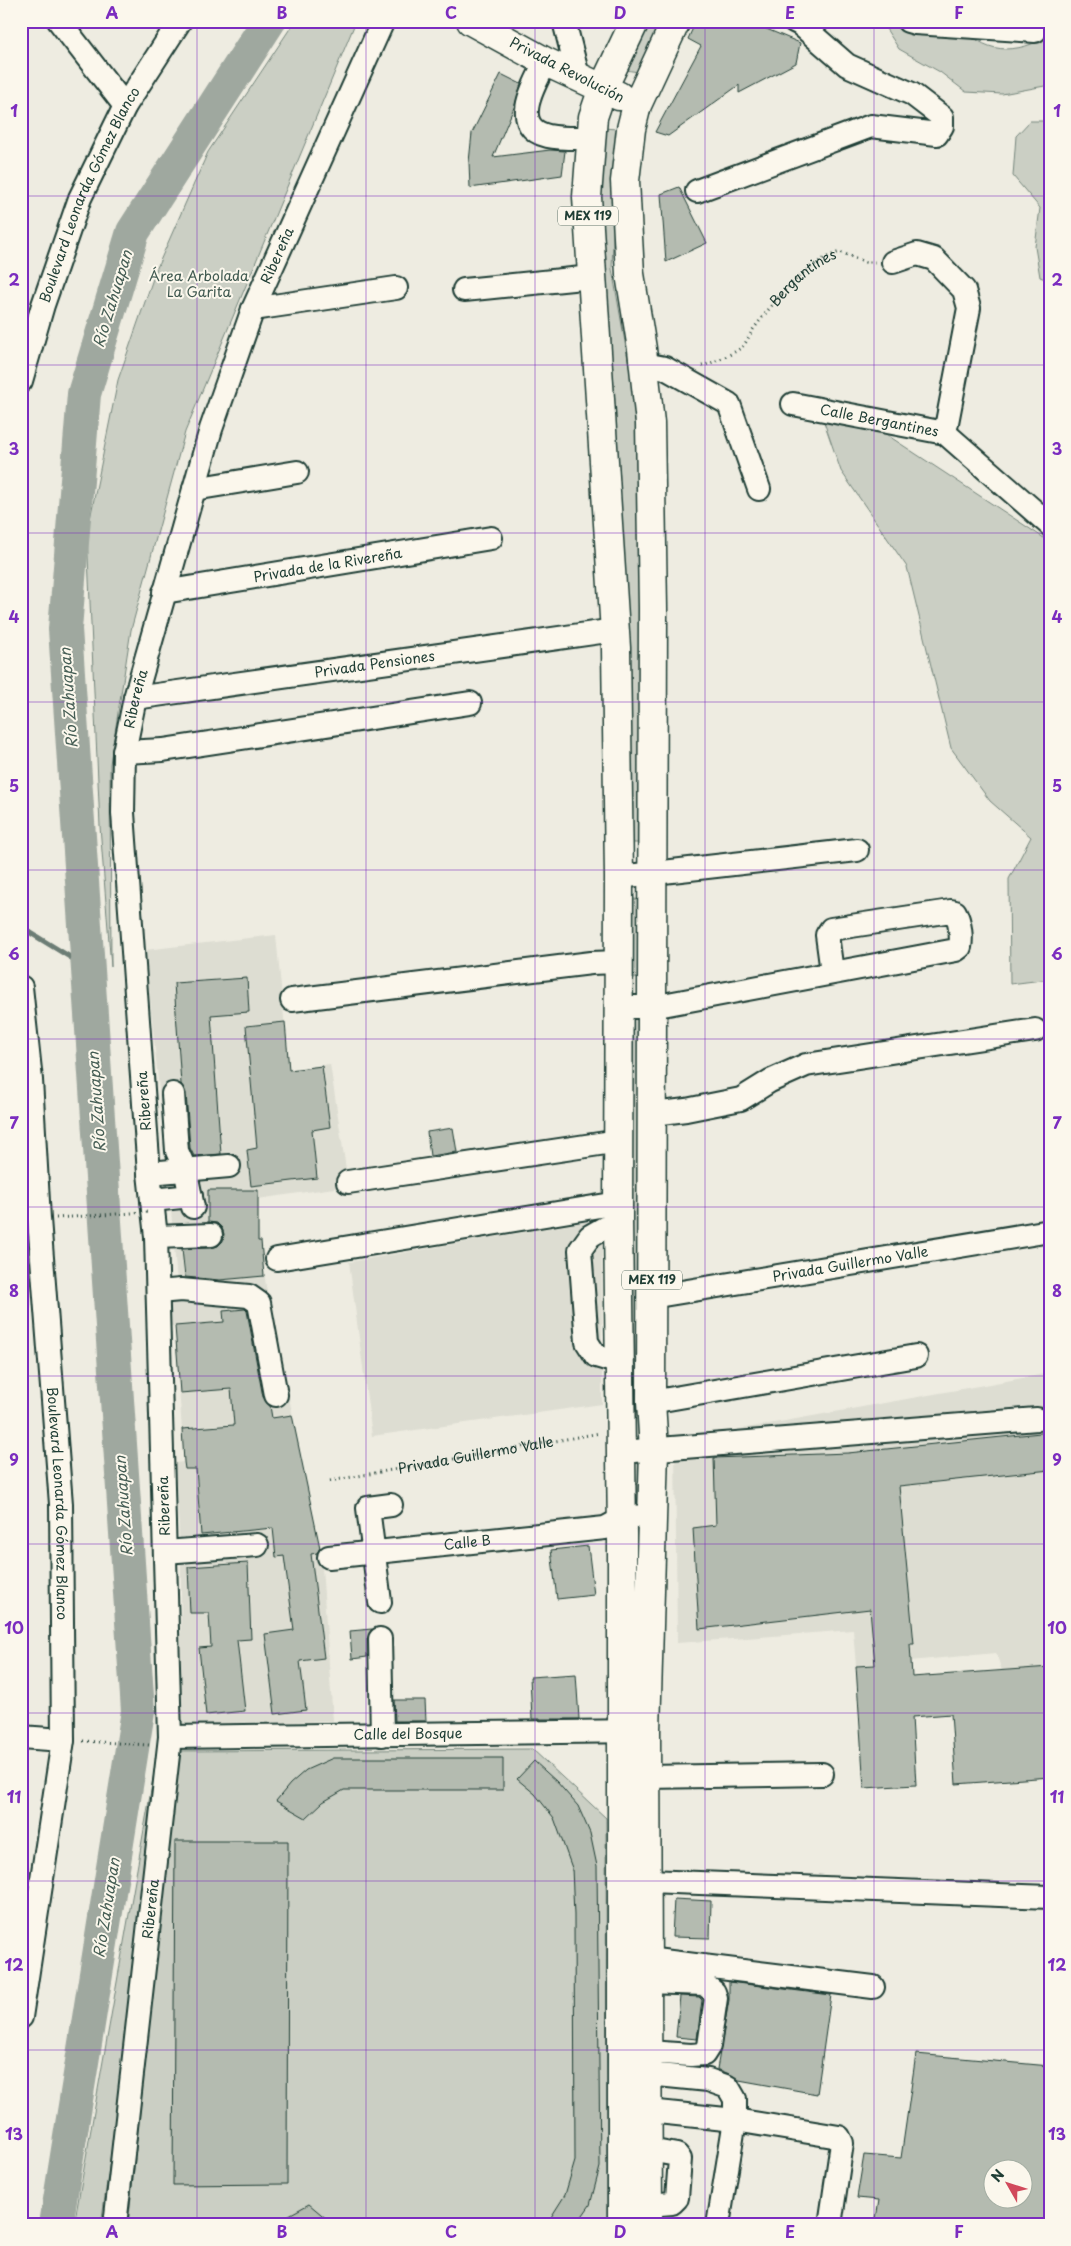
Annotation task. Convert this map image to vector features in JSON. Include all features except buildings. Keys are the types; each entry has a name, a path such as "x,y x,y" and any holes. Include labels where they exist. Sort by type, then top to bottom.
{"main road":[{"name":"Privada Revolución","path":"471,21 546,62 637,105"},
{"name":"MEX 119","path":"635,21 603,88 593,117 587,197 615,630 619,877 618,1211 620,1363 620,1441 616,1527 634,1731 646,1776 648,1881 648,2215"},
{"name":"MEX 119","path":"622,2225 634,1731 652,1525 654,1450 651,1402 653,608 650,433 644,364 630,274 625,181 631,129 637,105 676,21"}],"street":[{"path":"59,21 125,106"},
{"name":"Boulevard Leonarda Gómez Blanco","path":"21,380 43,305 80,198 125,106 180,21"},
{"name":"Ribereña","path":"115,2225 170,1737 156,1237 150,1206 123,813 124,752 135,698 211,429 253,309 383,21"},
{"path":"564,21 578,76"},
{"path":"697,191 871,126 937,134 942,126 942,117 912,94 847,65 800,24 794,21"},
{"path":"908,21 915,24 1035,31"},
{"path":"546,62 528,104 526,117 529,124 547,136 591,138"},
{"path":"893,262 917,254 934,259 964,290 969,308 945,433"},
{"path":"464,290 592,277"},
{"path":"253,309 396,288"},
{"path":"644,364 665,368 729,404 759,489"},
{"name":"Calle Bergantines","path":"793,404 945,433 1050,525"},
{"path":"194,489 297,472"},
{"name":"Privada de la Rivereña","path":"164,592 492,538"},
{"name":"Privada Pensiones","path":"135,698 615,630"},
{"path":"124,752 163,750 470,704"},
{"path":"619,877 858,850"},
{"path":"619,1007 652,1007 956,950 960,947 961,943 958,916 956,912 951,911 831,929 827,935 832,972"},
{"path":"292,1000 590,963 618,962"},
{"name":"Boulevard Leonarda Gómez Blanco","path":"21,987 26,1080 39,1219 61,1504 72,1740 21,2017"},
{"path":"653,1114 740,1099 770,1081 806,1065 1035,1030"},
{"path":"150,1206 192,1202 185,1169 177,1151 173,1094"},
{"path":"348,1182 619,1141"},
{"path":"149,1173 229,1166"},
{"path":"276,1259 618,1211"},
{"path":"618,1211 590,1236 580,1250 587,1342 596,1356 620,1363"},
{"name":"Privada Guillermo Valle","path":"651,1297 1050,1231"},
{"path":"156,1237 211,1235"},
{"path":"158,1292 181,1290 249,1296 259,1303 276,1395"},
{"path":"651,1402 916,1356"},
{"path":"620,1441 654,1450 1036,1419"},
{"path":"380,1602 368,1508 391,1505"},
{"name":"Calle B","path":"329,1557 616,1527 628,1537 638,1536 652,1525"},
{"path":"165,1552 257,1545"},
{"path":"380,1639 382,1735"},
{"name":"Calle del Bosque","path":"170,1737 634,1731"},
{"path":"21,1737 72,1740"},
{"path":"646,1776 822,1774"},
{"path":"648,1881 1050,1897"},
{"path":"647,1970 873,1987"},
{"path":"647,1970 704,1984 714,1992 716,1998 709,2046 704,2054 648,2063"},
{"path":"648,2063 728,2087 735,2099 735,2120 718,2225"},
{"path":"648,2110 735,2120 839,2136 842,2143 830,2225"}],"path":[{"name":"Bergantines","path":"742,348 754,328 778,299 797,279 824,257 840,252 865,262 893,262"},
{"path":"39,1219 150,1206"},
{"name":"Privada Guillermo Valle","path":"330,1481 620,1441"},
{"path":"72,1740 149,1745"}],"shaded area":[{"path":"276,935 289,1070 330,1064 348,1182 348,1186 258,1199 258,1223 266,1286 321,1553 333,1721 181,1724 181,1566 175,1463 184,1462 175,1326 168,1326 165,1295 178,1293 145,950"},
{"path":"602,1219 602,1404 372,1436 349,1262"},
{"path":"1050,1373 1050,1667 1002,1671 996,1653 856,1666 853,1630 677,1643 675,1441"}],"green space":[{"name":"Área Arbolada La Garita","path":"295,21 356,21 185,432 131,630 110,764 111,967 100,826 87,534 118,380 156,270 208,152"},
{"path":"650,21 665,21 639,72 625,70"},
{"path":"881,21 959,21 978,41 1001,49 1025,46 1038,42 1050,35 1050,85 1002,94 966,92 940,72 899,49"},
{"path":"1030,121 1050,121 1050,281 1040,277 1035,247 1040,208 1013,176 1016,136"},
{"path":"603,128 617,129 612,269 637,410 646,843 625,843 594,197"},
{"path":"823,419 878,429 1050,542 1050,979 1010,984 1009,879 1031,837 990,801 951,748 907,567 841,471"},
{"path":"624,898 644,900 647,980 629,977"},
{"path":"651,1017 647,1436 626,1438 626,1019"},
{"path":"626,1462 646,1462 646,1504 625,1506"},
{"path":"532,1749 606,1818 607,2225 128,2225 178,1751"},
{"path":"157,1756 143,1923 101,2225 74,2225"}],"waterway":[{"name":"Río Zahuapan","path":"56,2225 138,1711 65,629 84,394 133,232 269,21"},
{"path":"21,927 88,968"}]}
